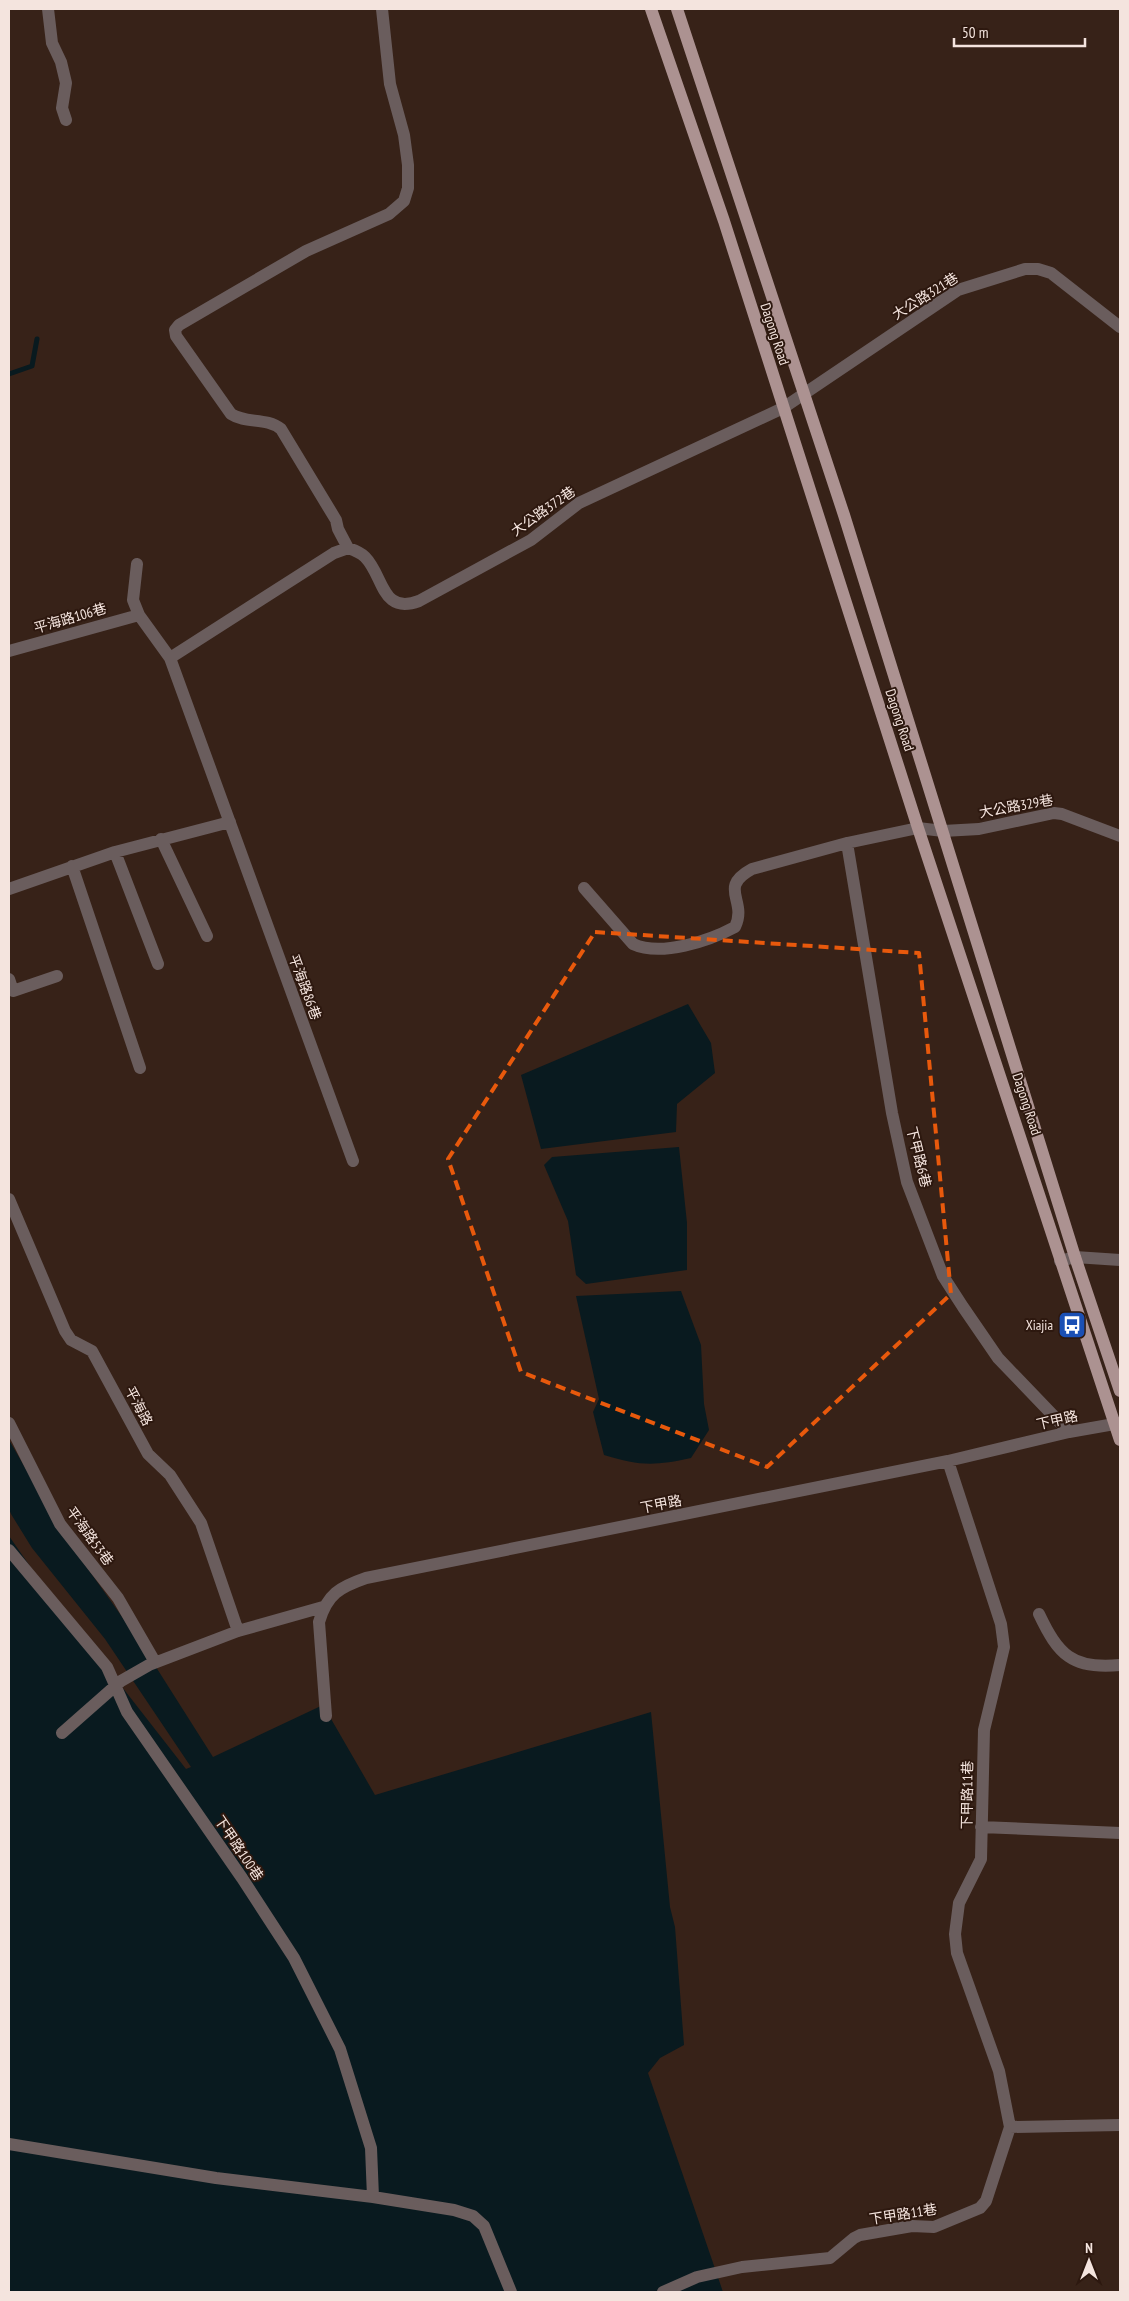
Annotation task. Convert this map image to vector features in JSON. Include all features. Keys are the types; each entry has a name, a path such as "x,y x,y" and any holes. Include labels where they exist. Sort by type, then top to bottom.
{"main road":[{"name":"Dagong Road","path":"650,9 724,221 918,828 1004,1082 1060,1261 1117,1423 1120,1440"},
{"name":"Dagong Road","path":"677,9 844,515 1075,1257 1120,1391"}],"street":[{"path":"48,9 52,43 61,62 66,83 62,108 66,120"},
{"path":"170,658 334,553 348,548 338,530 336,520 281,429 273,423 238,419 230,414 176,336 176,330 179,325 283,264 306,251 389,214 404,201 408,188 408,165 404,135 390,84 382,9"},
{"name":"大公路321巷","path":"803,395 958,290 1025,269 1038,269 1051,273 1120,327"},
{"name":"大公路372巷","path":"348,548 359,552 367,558 389,597 397,604 410,604 531,540 579,502 783,408 803,395"},
{"name":"平海路86巷","path":"137,564 133,600 139,615 170,658 354,1160"},
{"name":"平海路106巷","path":"9,651 139,615"},
{"name":"大公路329巷","path":"584,888 633,944 641,948 659,950 676,948 726,932 735,926 740,912 734,889 736,880 741,875 752,869 847,842 918,828 943,831 979,829 1054,813 1062,814 1120,836"},
{"path":"9,889 115,852 230,822"},
{"path":"161,839 207,936"},
{"name":"下甲路6巷","path":"847,842 887,1084 908,1182 944,1276 963,1307 998,1358 1069,1432"},
{"path":"115,852 158,964"},
{"path":"72,866 140,1068"},
{"path":"9,979 13,991 57,976"},
{"name":"平海路","path":"9,1199 70,1340 92,1350 148,1454 170,1475 201,1523 238,1631"},
{"path":"1060,1261 1075,1257 1120,1260"},
{"name":"平海路53巷","path":"9,1423 60,1524 118,1598 152,1663"},
{"name":"下甲路","path":"323,1607 332,1595 340,1589 366,1578 948,1461 1069,1432 1117,1423"},
{"name":"下甲路11巷","path":"663,2292 697,2277 742,2267 830,2258 860,2235 912,2226 934,2227 980,2208 986,2201 1010,2127 999,2071 957,1953 955,1934 959,1903 981,1859 984,1730 1004,1646 1001,1624 948,1461"},
{"name":"下甲路100巷","path":"9,1550 107,1667 118,1683 127,1712 242,1878 294,1958 340,2049 371,2148 373,2197"},
{"path":"62,1733 118,1683 152,1663 238,1631 323,1607"},
{"path":"323,1607 319,1622 326,1716"},
{"path":"1039,1614 1052,1640 1064,1655 1089,1664 1120,1665"},
{"path":"981,1827 1120,1833"},
{"path":"1010,2127 1120,2125"},
{"path":"9,2144 216,2178 373,2197 473,2216 484,2226 511,2292"}],"highlighted area":[{"path":"595,932 919,953 951,1294 767,1467 521,1372 448,1159"}],"shaded area":[{"path":"688,1004 711,1043 715,1073 677,1104 676,1132 541,1149 521,1075"},
{"path":"679,1147 687,1223 687,1270 586,1284 576,1275 568,1221 544,1165 552,1157"},
{"path":"681,1291 701,1345 704,1404 709,1430 691,1458 647,1464 604,1455 593,1412 599,1399 576,1296"},
{"path":"9,1440 66,1538 142,1645 213,1757 323,1705 375,1795 651,1712 670,1907 675,1927 684,2045 660,2058 648,2073 723,2292 9,2292 9,1536 48,1592 186,1769 191,1767 105,1639 32,1548 11,1514 9,1509"}],"waterway":[{"path":"9,374 32,366 37,339"}],"place":[{"name":"Xiajia","path":"1072,1325"}]}
